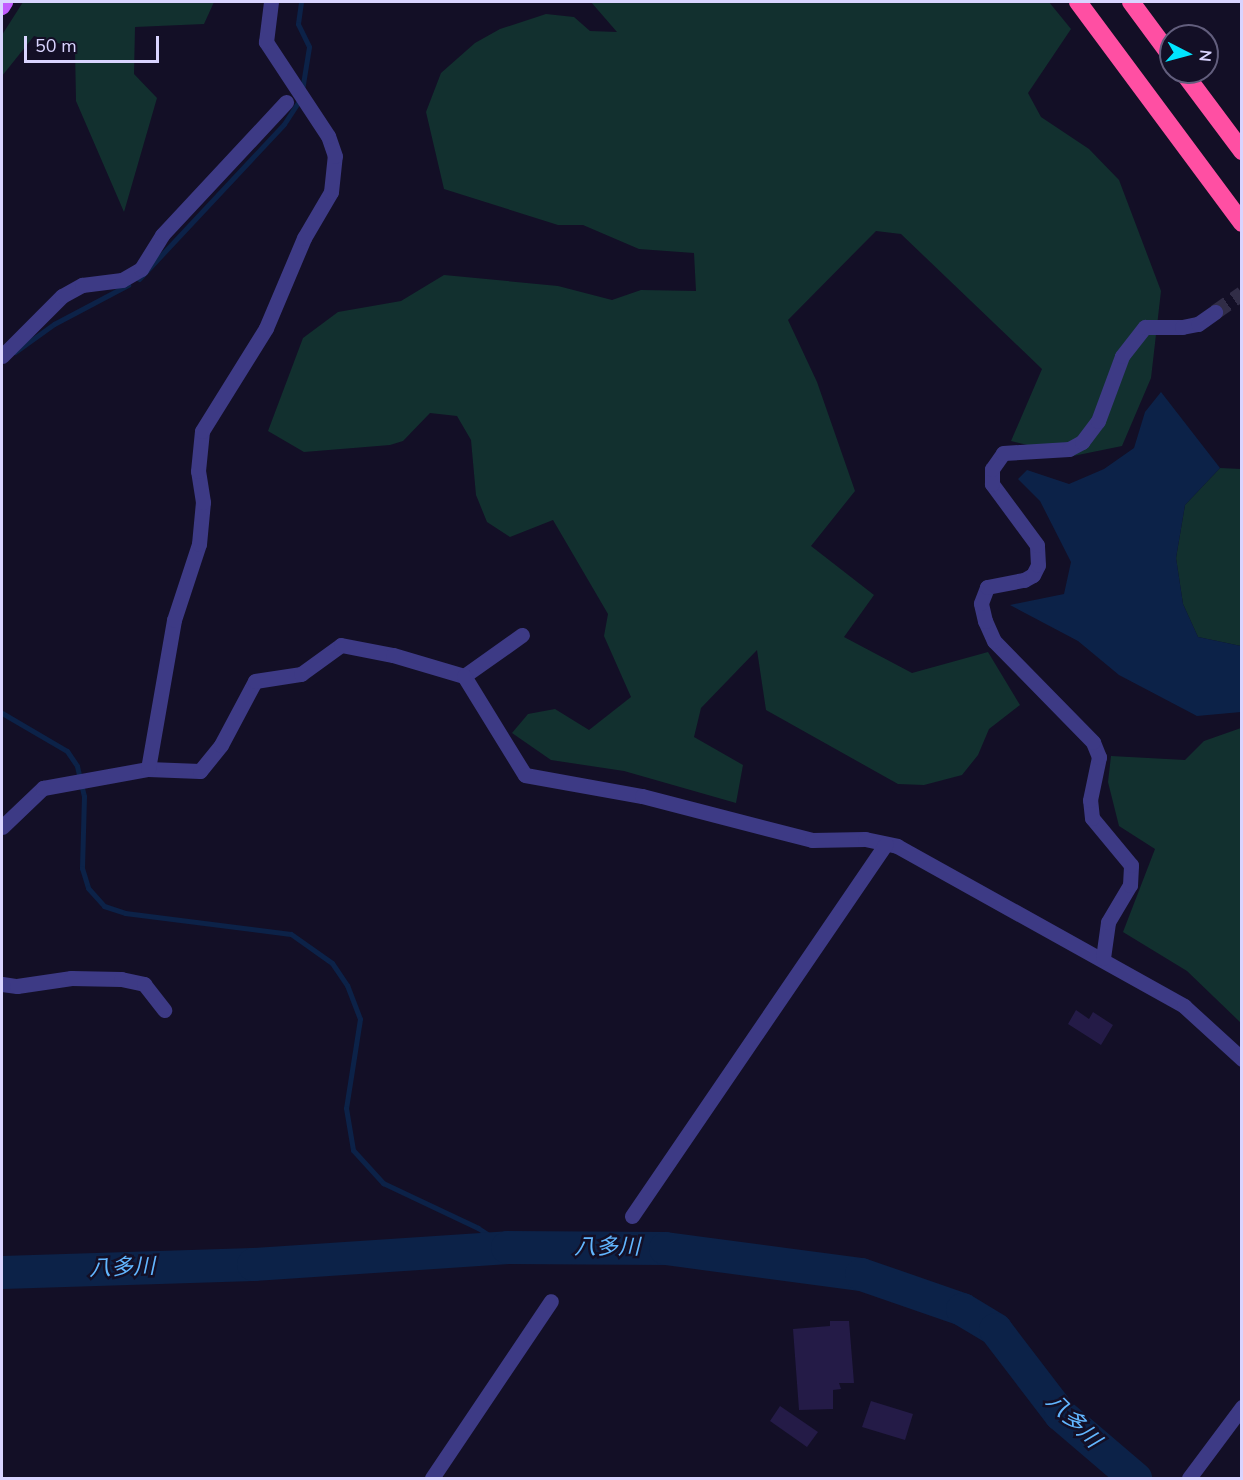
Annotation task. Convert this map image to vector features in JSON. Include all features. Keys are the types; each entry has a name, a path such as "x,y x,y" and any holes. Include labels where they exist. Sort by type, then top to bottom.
{"highway":[{"path":"1078,2 1242,223"},
{"path":"1131,2 1159,40"},
{"path":"1192,84 1242,151"}],"main road":[{"path":"2,7 5,2"}],"street":[{"path":"148,769 174,620 199,544 203,502 198,471 202,431 266,328 304,238 331,192 335,156 328,136 285,77 266,42 271,2"},
{"path":"2,356 62,296 82,285 122,280 141,269 162,235 286,102"},
{"path":"1103,958 1108,922 1130,885 1131,865 1092,818 1090,800 1099,757 1093,742 994,640 985,621 981,603 987,587 1024,580 1034,575 1038,565 1037,545 992,484 992,469 1003,453 1069,449 1082,442 1098,422 1122,356 1145,327 1182,327 1198,324 1215,312"},
{"path":"464,676 522,634"},
{"path":"2,827 43,788 148,769 200,771 221,745 255,681 301,674 341,645 393,655 464,676 525,775 642,796 812,840 865,839 886,844 929,862 1103,958 1143,986 1184,1006 1242,1059"},
{"path":"632,1216 886,844"},
{"path":"2,984 17,986 71,978 122,979 144,984 164,1010"},
{"path":"432,1479 551,1301"},
{"path":"1192,1475 1242,1407"}],"green space":[{"path":"23,2 214,2 204,24 135,27 134,74 157,98 124,212 76,101 75,48 34,36 2,76 2,35"},
{"path":"591,2 1049,2 1071,29 1028,93 1041,117 1089,149 1119,180 1161,291 1151,378 1122,446 1073,456 1011,441 1042,369 901,234 876,231 788,320 817,382 855,491 811,546 874,595 844,637 912,673 988,652 1020,705 989,729 978,755 962,775 924,785 898,784 766,710 757,650 701,708 694,737 743,765 736,803 624,771 551,760 512,733 528,714 555,709 589,730 631,697 604,636 608,614 553,520 510,537 487,522 476,495 471,440 457,416 430,413 403,441 390,445 304,452 268,431 303,338 338,312 401,301 444,275 558,286 612,300 641,290 696,291 694,253 639,249 583,225 558,225 444,189 426,112 441,73 475,43 500,29 546,14 574,17 590,31 617,32"},
{"path":"1220,468 1241,469 1241,646 1198,637 1183,604 1176,558 1185,505"},
{"path":"1242,728 1241,1023 1187,971 1123,932 1155,849 1119,826 1108,782 1111,756 1185,760 1204,741"}],"water":[{"path":"1161,392 1220,468 1185,505 1176,558 1183,604 1198,637 1241,646 1241,712 1197,716 1119,675 1078,641 1010,605 1064,594 1071,562 1040,501 1018,479 1027,470 1069,484 1104,469 1134,448 1145,412"}],"building":[{"path":"1076,1010 1089,1019 1093,1012 1113,1025 1101,1045 1068,1024"},
{"path":"830,1321 849,1321 854,1383 839,1383 841,1389 833,1390 833,1409 799,1410 793,1329 830,1326"},
{"path":"871,1401 913,1414 905,1440 862,1427"},
{"path":"780,1406 818,1432 807,1447 770,1421"}],"waterway":[{"path":"301,2 298,24 309,47 302,90"},
{"path":"139,279 284,124 300,99"},
{"path":"15,352 54,324 128,285"},
{"path":"2,713 67,751 77,766 84,796 82,868 88,888 104,906 125,913 291,934 332,963 347,985 360,1019 346,1108 353,1150 383,1183 478,1228 507,1247"},
{"name":"八多川","path":"2,1272 253,1264 507,1247 665,1248 861,1274 962,1309 995,1329 1060,1414 1135,1478"}],"tunnel":[{"path":"1215,312 1242,293"}]}
